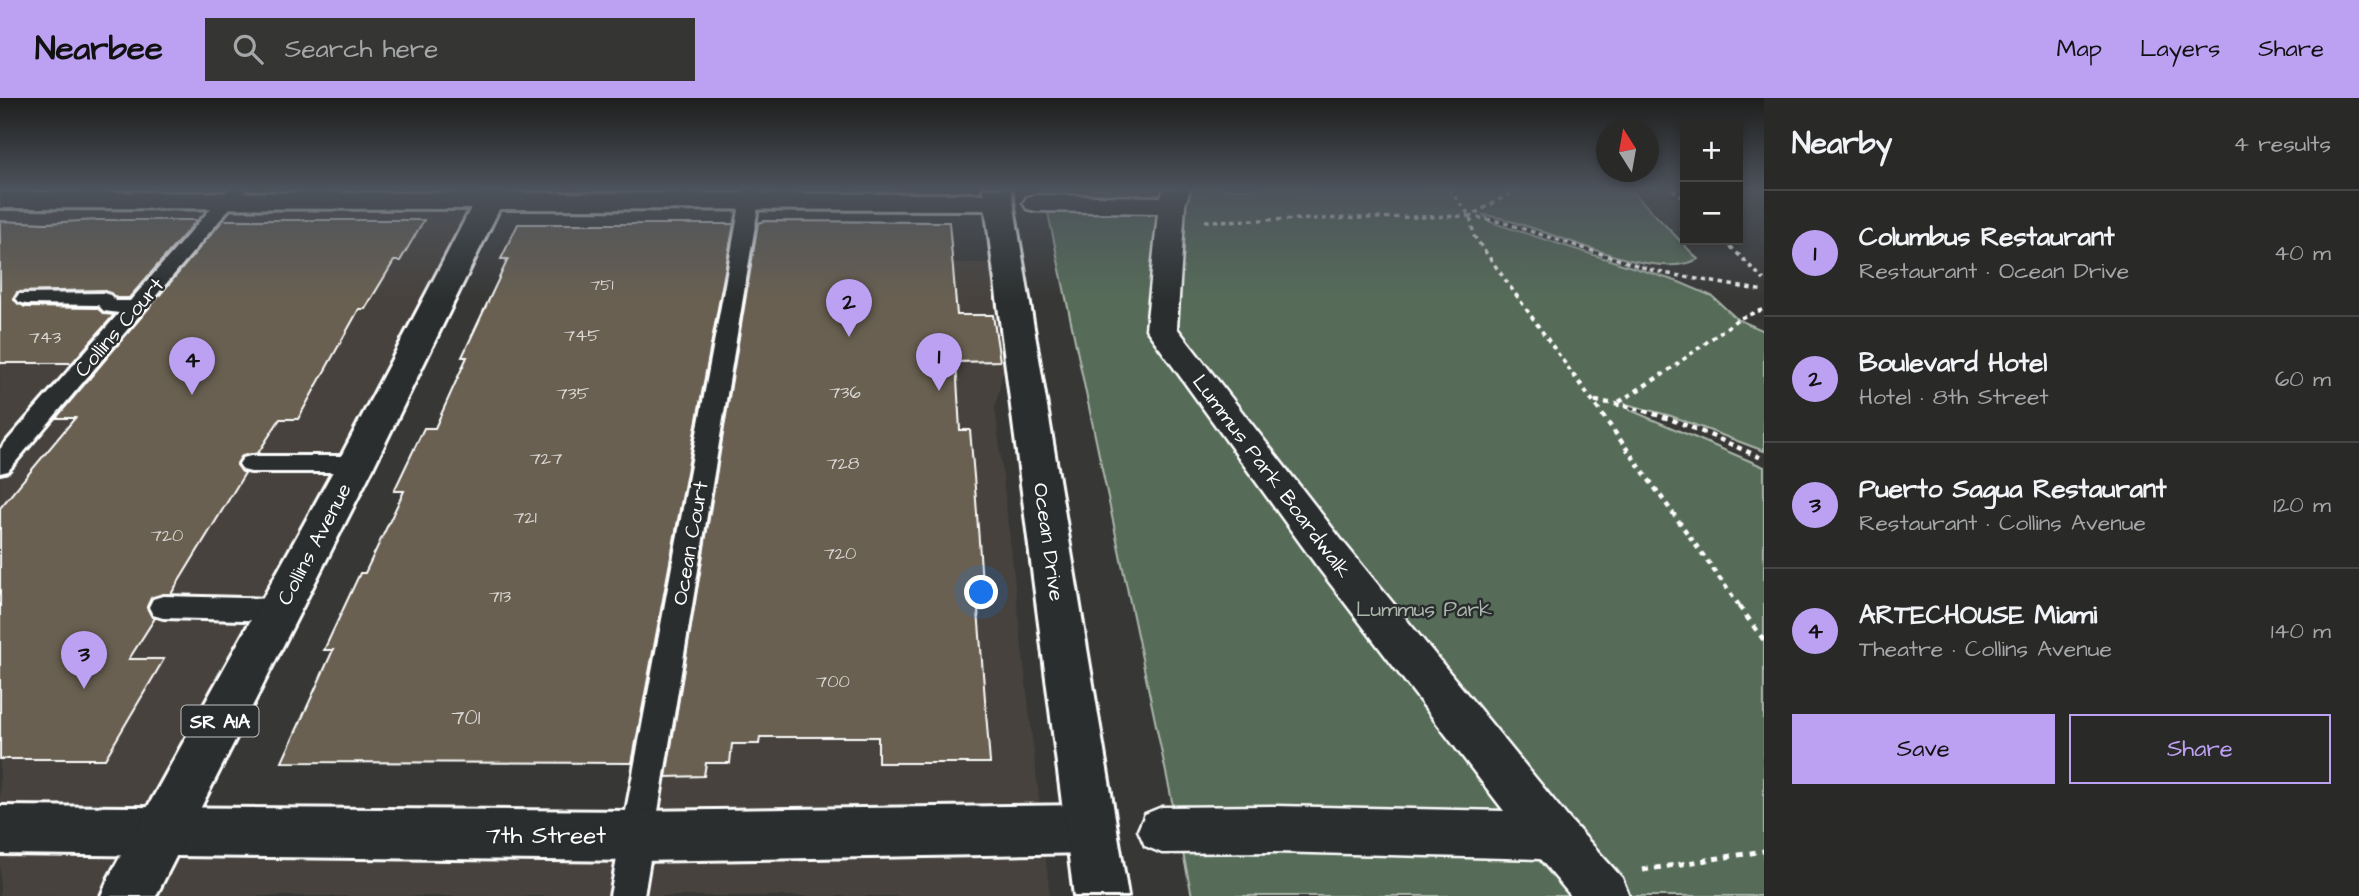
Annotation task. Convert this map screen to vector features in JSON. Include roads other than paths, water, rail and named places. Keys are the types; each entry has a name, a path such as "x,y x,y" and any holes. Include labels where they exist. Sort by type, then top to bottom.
{"street":[{"name":"Collins Avenue","path":"128,896 356,464 476,226"},
{"name":"Ocean Drive","path":"1015,226 1101,896"},
{"name":"Lummus Park Boardwalk","path":"1171,226 1161,329 1330,554 1552,836 1597,887"},
{"name":"7th Street","path":"0,831 638,836 1091,829"},
{"path":"1162,830 1274,829 1552,836"}],"lane":[{"name":"Collins Court","path":"0,465 205,226"},
{"name":"Ocean Court","path":"627,896 745,226"},
{"path":"26,298 103,299 111,307 136,307"},
{"path":"251,464 356,464"},
{"path":"163,607 280,610"}],"place":[{"name":"Boulevard Hotel","path":"849,337"},
{"name":"Columbus Restaurant","path":"939,391"},
{"name":"ARTECHOUSE Miami","path":"192,395"},
{"name":"Puerto Sagua Restaurant","path":"84,689"}],"park label":[{"name":"Lummus Park","path":"1424,609"}]}
